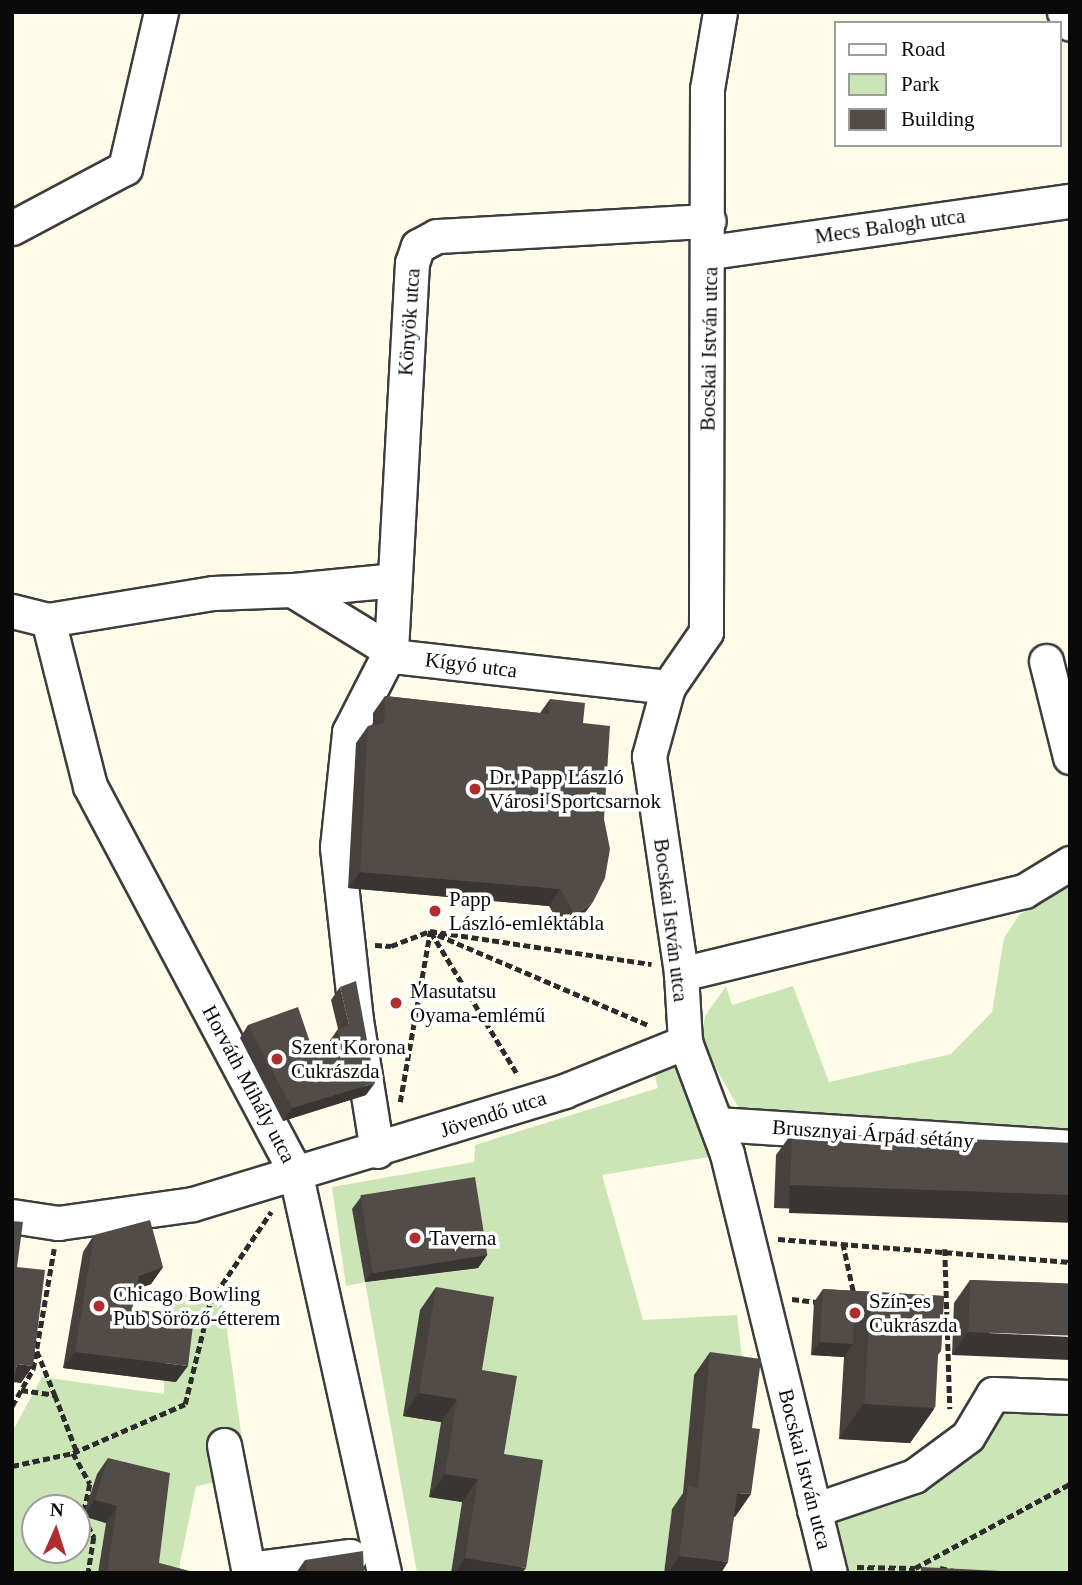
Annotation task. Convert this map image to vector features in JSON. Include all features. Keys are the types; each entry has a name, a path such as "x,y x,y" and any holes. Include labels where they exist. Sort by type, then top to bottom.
{"street":[{"path":"12,228 125,168 162,12"},
{"name":"Bocskai István utca","path":"720,12 707,89 709,236 706,632 668,687 649,757 681,974 685,1042 719,1124 830,1570"},
{"path":"1064,12 1070,24"},
{"name":"Mecs Balogh utca","path":"709,236 1070,201"},
{"name":"Könyök utca","path":"391,650 412,263 418,246 438,236 709,236"},
{"path":"12,611 48,620 213,593 292,590 395,580"},
{"name":"Kígyó utca","path":"292,590 401,657 668,687"},
{"name":"Horváth Mihály utca","path":"48,620 90,786 289,1173 382,1563"},
{"path":"377,1151 337,847 349,732 391,650"},
{"path":"1046,661 1070,757"},
{"path":"681,974 1024,891 1070,863"},
{"name":"Jövendő utca","path":"12,1216 58,1223 193,1204 289,1173 377,1151 564,1091 685,1042"},
{"name":"Brusznyai Árpád sétány","path":"719,1124 1070,1147"},
{"path":"814,1510 914,1475 968,1436 993,1394 1070,1397"},
{"path":"225,1444 248,1569 382,1563"}],"path":[{"path":"348,944 391,946 430,931 658,965 655,952"},
{"path":"430,931 649,1026"},
{"path":"430,931 518,1075"},
{"path":"399,1107 430,931"},
{"path":"637,1030 649,1026 660,1017"},
{"path":"506,1079 530,1070"},
{"path":"12,1465 75,1453 185,1404 210,1302 285,1191 289,1173"},
{"path":"12,1406 33,1369 58,1223"},
{"path":"778,1251 775,1238 1070,1262"},
{"path":"844,1243 857,1305"},
{"path":"945,1250 950,1416"},
{"path":"36,1282 48,1284"},
{"path":"789,1288 792,1300 825,1303"},
{"path":"935,1308 947,1310"},
{"path":"37,1350 75,1453 90,1484 83,1516 94,1537 88,1573"},
{"path":"21,1390 55,1395"},
{"path":"915,1567 1070,1484"},
{"path":"830,1570 915,1567 964,1573"}],"green space":[{"path":"1070,886 1070,1147 741,1112 701,1042 705,1016 726,986 732,1005 793,986 829,1082 951,1054 992,1012 1004,938 1019,915"},
{"path":"685,1042 727,1154 602,1175 643,1320 737,1315 745,1382 694,1375 682,1510 672,1510 664,1573 512,1573 527,1483 441,1422 429,1497 462,1502 451,1573 417,1573 365,1282 346,1286 332,1187 474,1162 475,1145 658,1088 650,1056"},
{"path":"221,1287 247,1476 196,1486 179,1568 201,1573 148,1573 97,1474 90,1494 21,1494 21,1564 91,1564 91,1518 106,1523 98,1573 12,1573 12,1432 42,1377 164,1394 166,1299"},
{"path":"1070,1397 1070,1573 831,1573 814,1510 914,1475 987,1408"}],"building":[{"name":"Dr. Papp László Városi Sportcsarnok","path":"385,696 549,714 550,699 585,703 583,723 610,726 604,819 610,849 605,878 593,902 575,915 560,889 360,872 368,726 384,723"},
{"name":"Szent Korona Cukrászda","path":"356,981 375,1083 292,1108 248,1025 298,1007 313,1051 341,1042 337,1030 349,1025 340,987"},
{"path":"792,1133 1070,1143 1068,1195 790,1185"},
{"name":"Taverna","path":"475,1177 487,1255 373,1273 360,1195"},
{"name":"Chicago Bowling Pub Söröző-étterem","path":"150,1220 163,1267 139,1276 132,1309 194,1317 188,1366 75,1352 94,1235"},
{"path":"12,1221 23,1222 17,1267 45,1270 33,1366 17,1364 12,1396"},
{"path":"970,1280 1070,1283 1068,1335 968,1332"},
{"path":"436,1287 494,1297 482,1370 517,1376 504,1454 543,1460 526,1568 465,1558 478,1479 445,1474 457,1399 419,1393"},
{"path":"823,1289 944,1296 941,1351 938,1351 941,1301 870,1297 854,1319 853,1344 820,1342"},
{"path":"870,1297 941,1301 935,1408 864,1404"},
{"path":"710,1352 761,1359 752,1428 760,1429 751,1494 737,1493 728,1562 679,1556 688,1486 698,1488"},
{"path":"108,1458 170,1473 159,1563 196,1573 107,1573 117,1506 95,1500"},
{"path":"363,1551 364,1573 307,1573 305,1560"},
{"path":"921,1567 1041,1573 921,1573"}],"place":[{"name":"Dr. Papp László Városi Sportcsarnok","path":"475,789"},
{"name":"Papp László-emléktábla","path":"435,911"},
{"name":"Masutatsu Oyama-emlémű","path":"396,1003"},
{"name":"Szent Korona Cukrászda","path":"277,1059"},
{"name":"Taverna","path":"415,1238"},
{"name":"Chicago Bowling Pub Söröző-étterem","path":"99,1306"},
{"name":"Szín-es Cukrászda","path":"855,1313"}]}
